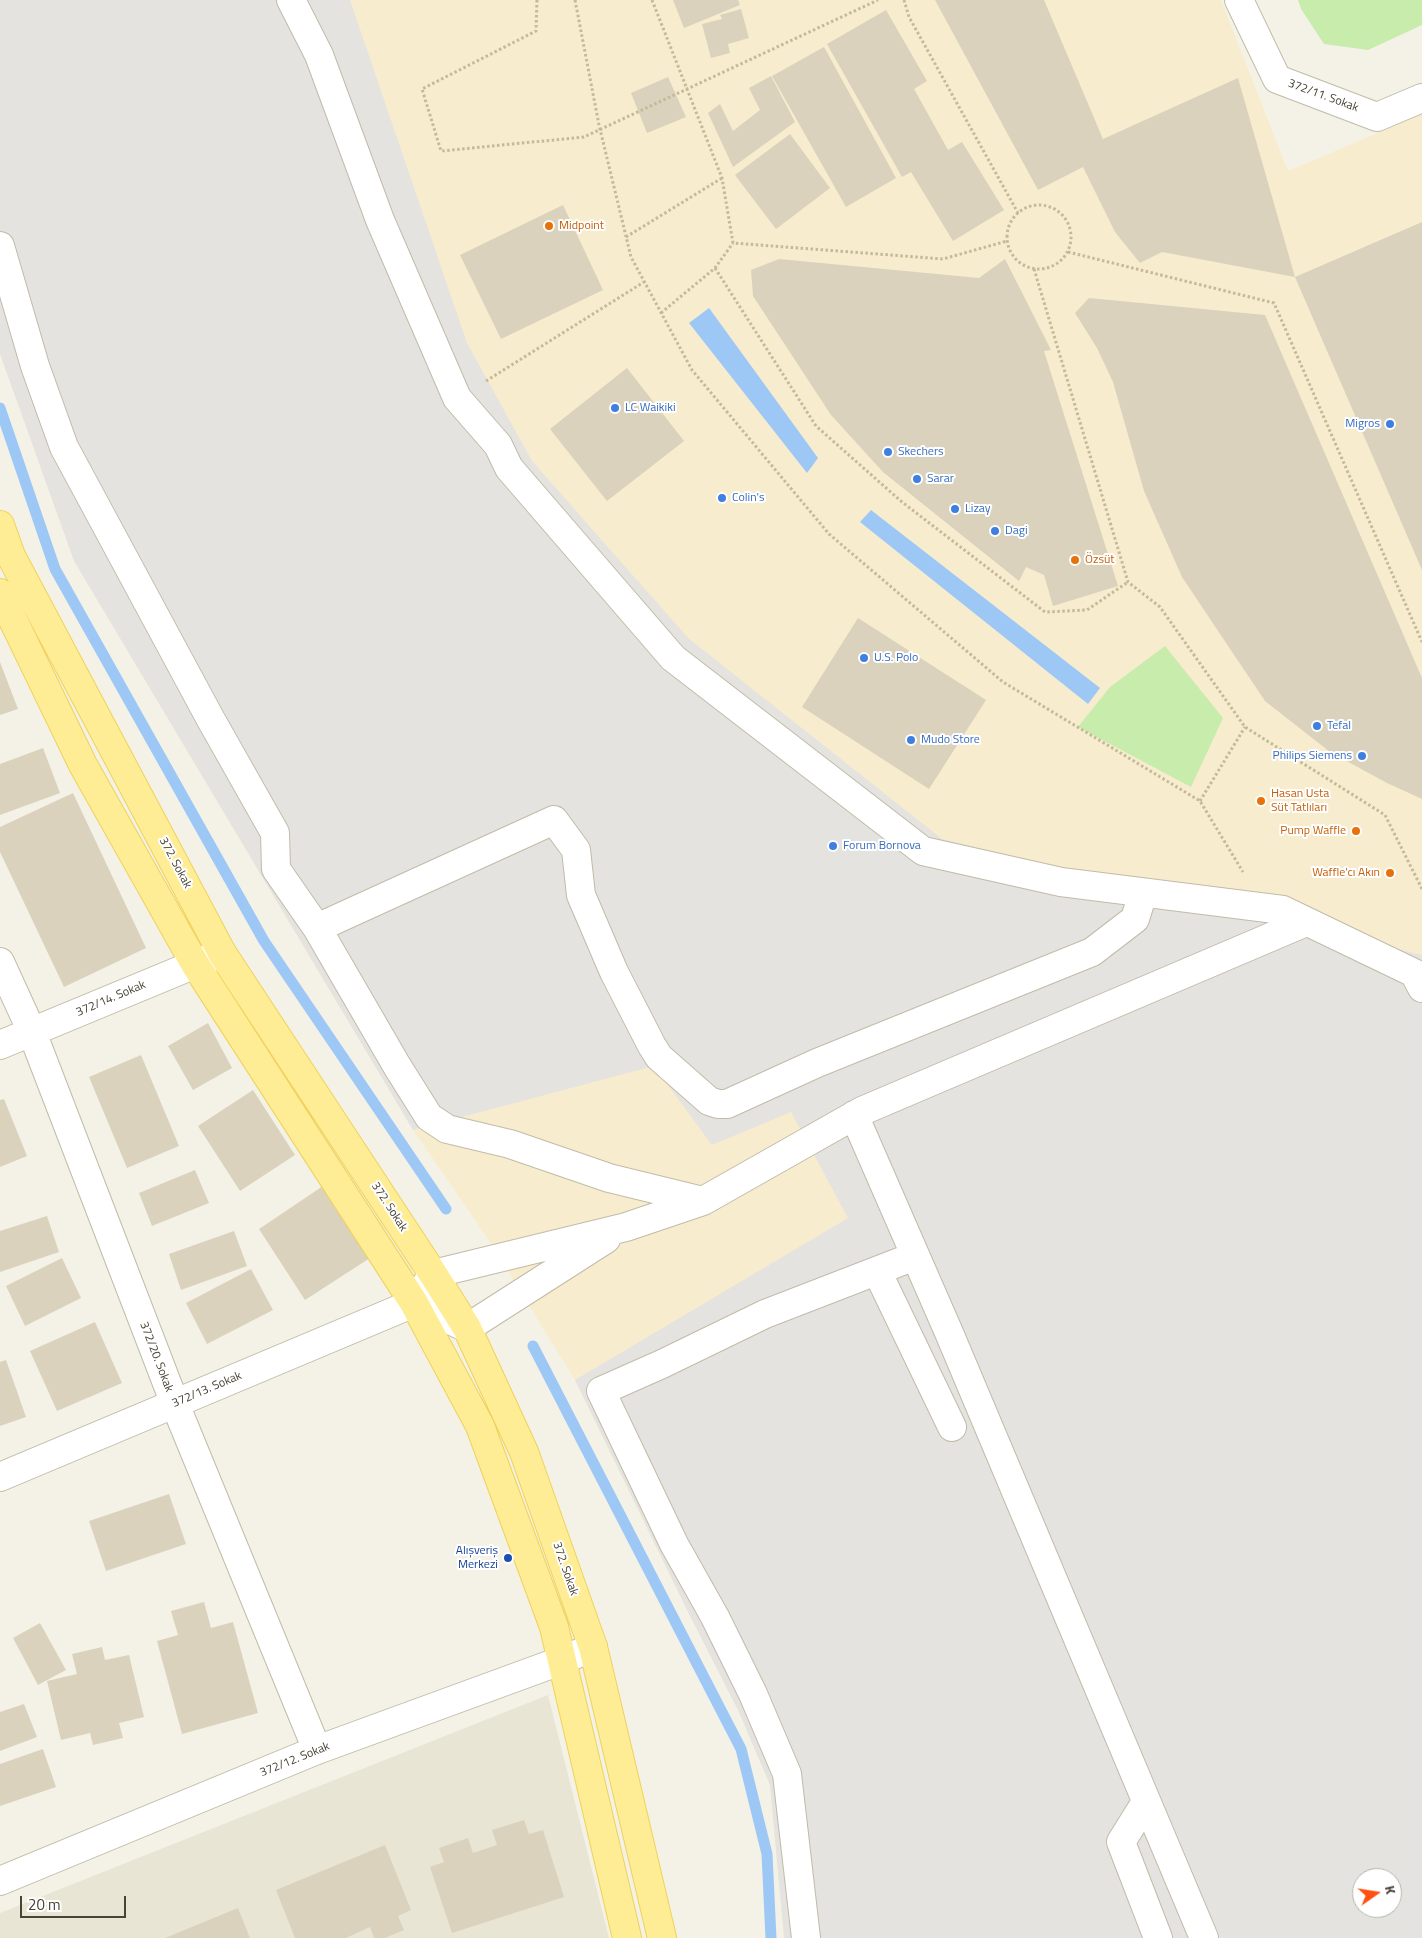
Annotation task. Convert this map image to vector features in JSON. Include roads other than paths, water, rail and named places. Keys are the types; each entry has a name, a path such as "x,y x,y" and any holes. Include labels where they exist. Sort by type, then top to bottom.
{"main road":[{"name":"372. Sokak","path":"0,525 11,556 222,953 467,1328 524,1452 593,1647 662,1938"},
{"path":"0,593 83,765 195,964 414,1303 480,1426 554,1627 627,1938"}],"street":[{"path":"291,0 319,55 380,220 457,398 498,445 509,468 673,658 923,851 1061,882 1283,910 1414,973 1422,988"},
{"name":"372/11. Sokak","path":"1239,0 1277,80 1378,117 1422,98"},
{"path":"0,246 35,366 64,447 210,718 275,833 276,869 317,928 397,1066 429,1117 447,1129 510,1144 608,1178 703,1201"},
{"path":"317,928 554,820 576,850 581,895 614,972 652,1046 659,1057 709,1101 727,1104 817,1063 1092,952 1135,919 1143,892"},
{"path":"626,1227 467,1328 414,1303 433,1274 626,1227 703,1201 854,1116 1306,922"},
{"name":"372/14. Sokak","path":"0,1045 222,953"},
{"name":"372/20. Sokak","path":"0,962 32,1032 175,1404 317,1750"},
{"path":"854,1116 1204,1938"},
{"path":"806,1938 787,1774 752,1694 715,1617 674,1544 601,1391 765,1314 915,1256"},
{"path":"877,1271 952,1427"},
{"name":"372/13. Sokak","path":"0,1476 414,1303"},
{"name":"372/12. Sokak","path":"0,1881 317,1750 563,1660 593,1647"},
{"path":"1146,1802 1121,1842 1158,1938"}],"water":[{"path":"709,308 818,458 807,473 689,323"},
{"path":"871,510 1100,688 1088,704 860,522"}],"waterway":[{"path":"0,408 55,569 264,941 446,1209"},
{"path":"533,1346 741,1749 767,1854 771,1938"}],"place":[{"name":"Midpoint","path":"549,226"},
{"name":"LC Waikiki","path":"615,408"},
{"name":"Migros","path":"1390,424"},
{"name":"Skechers","path":"888,452"},
{"name":"Sarar","path":"917,479"},
{"name":"Colin's","path":"722,498"},
{"name":"Lizay","path":"955,509"},
{"name":"Dagi","path":"995,531"},
{"name":"Özsüt","path":"1075,560"},
{"name":"U.S. Polo","path":"864,658"},
{"name":"Tefal","path":"1317,726"},
{"name":"Mudo Store","path":"911,740"},
{"name":"Philips Siemens","path":"1362,756"},
{"name":"Hasan Usta Süt Tatlıları","path":"1261,801"},
{"name":"Pump Waffle","path":"1356,831"},
{"name":"Forum Bornova","path":"833,846"},
{"name":"Waffle'cı Akın","path":"1390,873"},
{"name":"Alışveriş Merkezi","path":"508,1558"}]}
